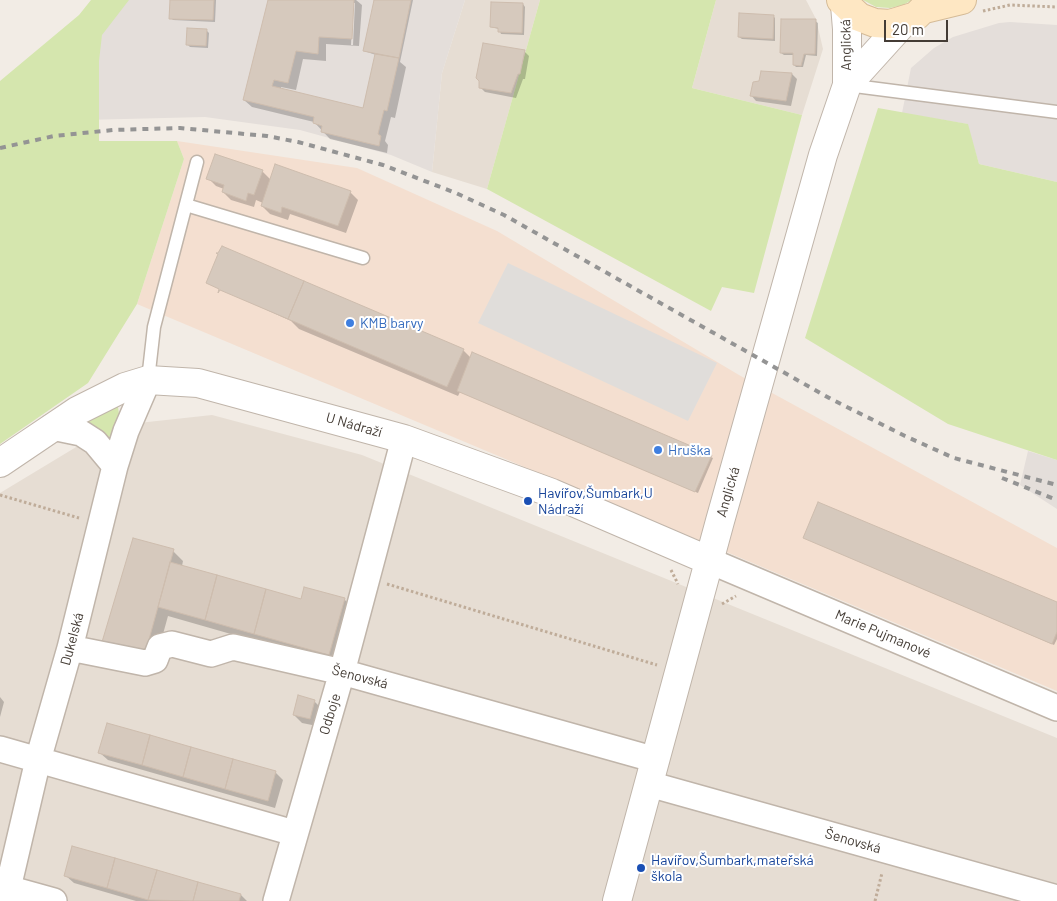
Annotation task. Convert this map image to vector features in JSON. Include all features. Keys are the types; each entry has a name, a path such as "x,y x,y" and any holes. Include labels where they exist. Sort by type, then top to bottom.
{"main road":[{"path":"843,3 859,17 875,23 890,24 920,10 976,7"}],"street":[{"name":"Anglická","path":"617,901 823,155 847,85 847,29 843,3"},
{"name":"Anglická","path":"847,85 920,10"},
{"name":"U Nádraží","path":"0,462 52,427 102,397 124,387 148,380 198,383 404,440 552,493 710,561"},
{"name":"Dukelská","path":"4,892 38,760 70,648 115,466 126,431 148,380"},
{"path":"52,427 67,429 88,438 105,452 115,466"},
{"name":"Odboje","path":"276,901 294,833 342,672 404,440"},
{"name":"Marie Pujmanové","path":"710,561 1057,708"},
{"name":"Šenovská","path":"70,648 145,663 155,660 160,647 172,644 211,654 233,647 342,672 888,850 1057,898"},
{"path":"0,749 294,833"},
{"path":"4,892 54,901"}],"lane":[{"path":"847,85 1057,112"},
{"path":"148,380 154,327 197,162"},
{"path":"186,205 363,258"}],"path":[{"path":"976,7 1010,5 1057,7"},
{"path":"0,495 101,524"},
{"path":"666,564 678,584 679,590"},
{"path":"367,578 665,668"},
{"path":"716,610 730,599 742,595"},
{"path":"875,901 888,850"}],"shaded area":[{"path":"122,0 465,0 442,73 432,172 391,155 300,130 205,117 84,120 84,40"},
{"path":"465,0 540,0 487,189 432,172 442,73"},
{"path":"716,0 806,0 816,19 823,49 802,115 692,88"},
{"path":"999,23 1057,25 1057,182 979,164 967,124 902,113 911,68 934,48 953,37"},
{"path":"177,141 357,168 497,231 739,375 1057,548 1057,691 137,304 184,159"},
{"path":"508,263 717,363 688,421 478,323"},
{"path":"212,415 362,455 1057,738 1057,901 0,901 0,493 111,426"},
{"path":"1028,451 1057,460 1057,509 1020,485"}],"green space":[{"path":"91,0 129,0 102,35 99,61 99,141 177,141 184,159 137,304 88,383 0,444 0,81 79,15"},
{"path":"540,0 716,0 692,88 802,115 754,293 722,287 711,311 487,189"},
{"path":"863,0 912,0 903,5 890,8 876,7"},
{"path":"878,108 968,124 979,164 1057,182 1057,460 948,424 805,338"},
{"path":"115,405 118,407 119,414 113,436 107,437 86,423 86,420"}],"building":[{"path":"170,0 214,0 213,20 169,19"},
{"path":"268,0 354,0 352,39 319,37 318,54 296,51 288,83 274,80 272,86 363,108 375,54 399,58 387,111 384,110 378,134 381,136 379,146 321,132 322,126 313,123 314,117 243,100"},
{"path":"374,0 411,0 399,58 363,51"},
{"path":"491,2 523,3 522,33 498,32 498,28 490,27"},
{"path":"739,13 774,15 773,39 738,37"},
{"path":"781,19 816,19 815,54 804,54 801,66 793,65 793,53 780,53"},
{"path":"187,28 207,29 206,46 186,45"},
{"path":"483,43 525,50 520,74 518,74 511,93 479,88 479,81 476,78"},
{"path":"761,71 792,73 786,101 750,96 753,82 759,81"},
{"path":"215,154 263,170 254,195 248,193 246,201 222,192 224,185 206,179"},
{"path":"275,164 351,191 338,226 282,207 281,213 261,206"},
{"path":"222,246 304,281 288,319 220,290 218,293 219,289 206,283 218,254 216,253 218,253"},
{"path":"304,281 464,349 447,387 288,319"},
{"path":"472,352 712,455 695,492 457,391"},
{"path":"818,502 1057,602 1057,632 1052,644 803,538"},
{"path":"133,538 174,549 145,654 102,642"},
{"path":"170,562 217,575 205,620 158,607"},
{"path":"217,575 266,589 254,634 205,620"},
{"path":"304,587 345,598 329,655 254,634 266,589 301,599"},
{"path":"298,695 315,700 310,719 293,715"},
{"path":"107,723 150,735 142,765 98,753"},
{"path":"150,735 191,747 183,777 142,765"},
{"path":"191,747 233,759 225,789 183,777"},
{"path":"233,759 276,771 268,801 225,789"},
{"path":"72,846 115,858 107,888 64,876"},
{"path":"115,858 157,870 148,900 107,888"},
{"path":"157,870 198,882 193,901 148,900"},
{"path":"198,882 241,894 239,901 193,901"}],"railway":[{"path":"0,148 54,136 113,130 180,128 267,136 298,142 383,165 456,193 504,215 831,399 905,436 954,458 1057,485"},
{"path":"1002,478 1057,500"}],"place":[{"name":"KMB barvy","path":"350,323"},
{"name":"Hruška","path":"658,450"},
{"name":"Havířov,Šumbark,U Nádraží","path":"528,501"},
{"name":"Havířov,Šumbark,mateřská škola","path":"641,868"}]}
